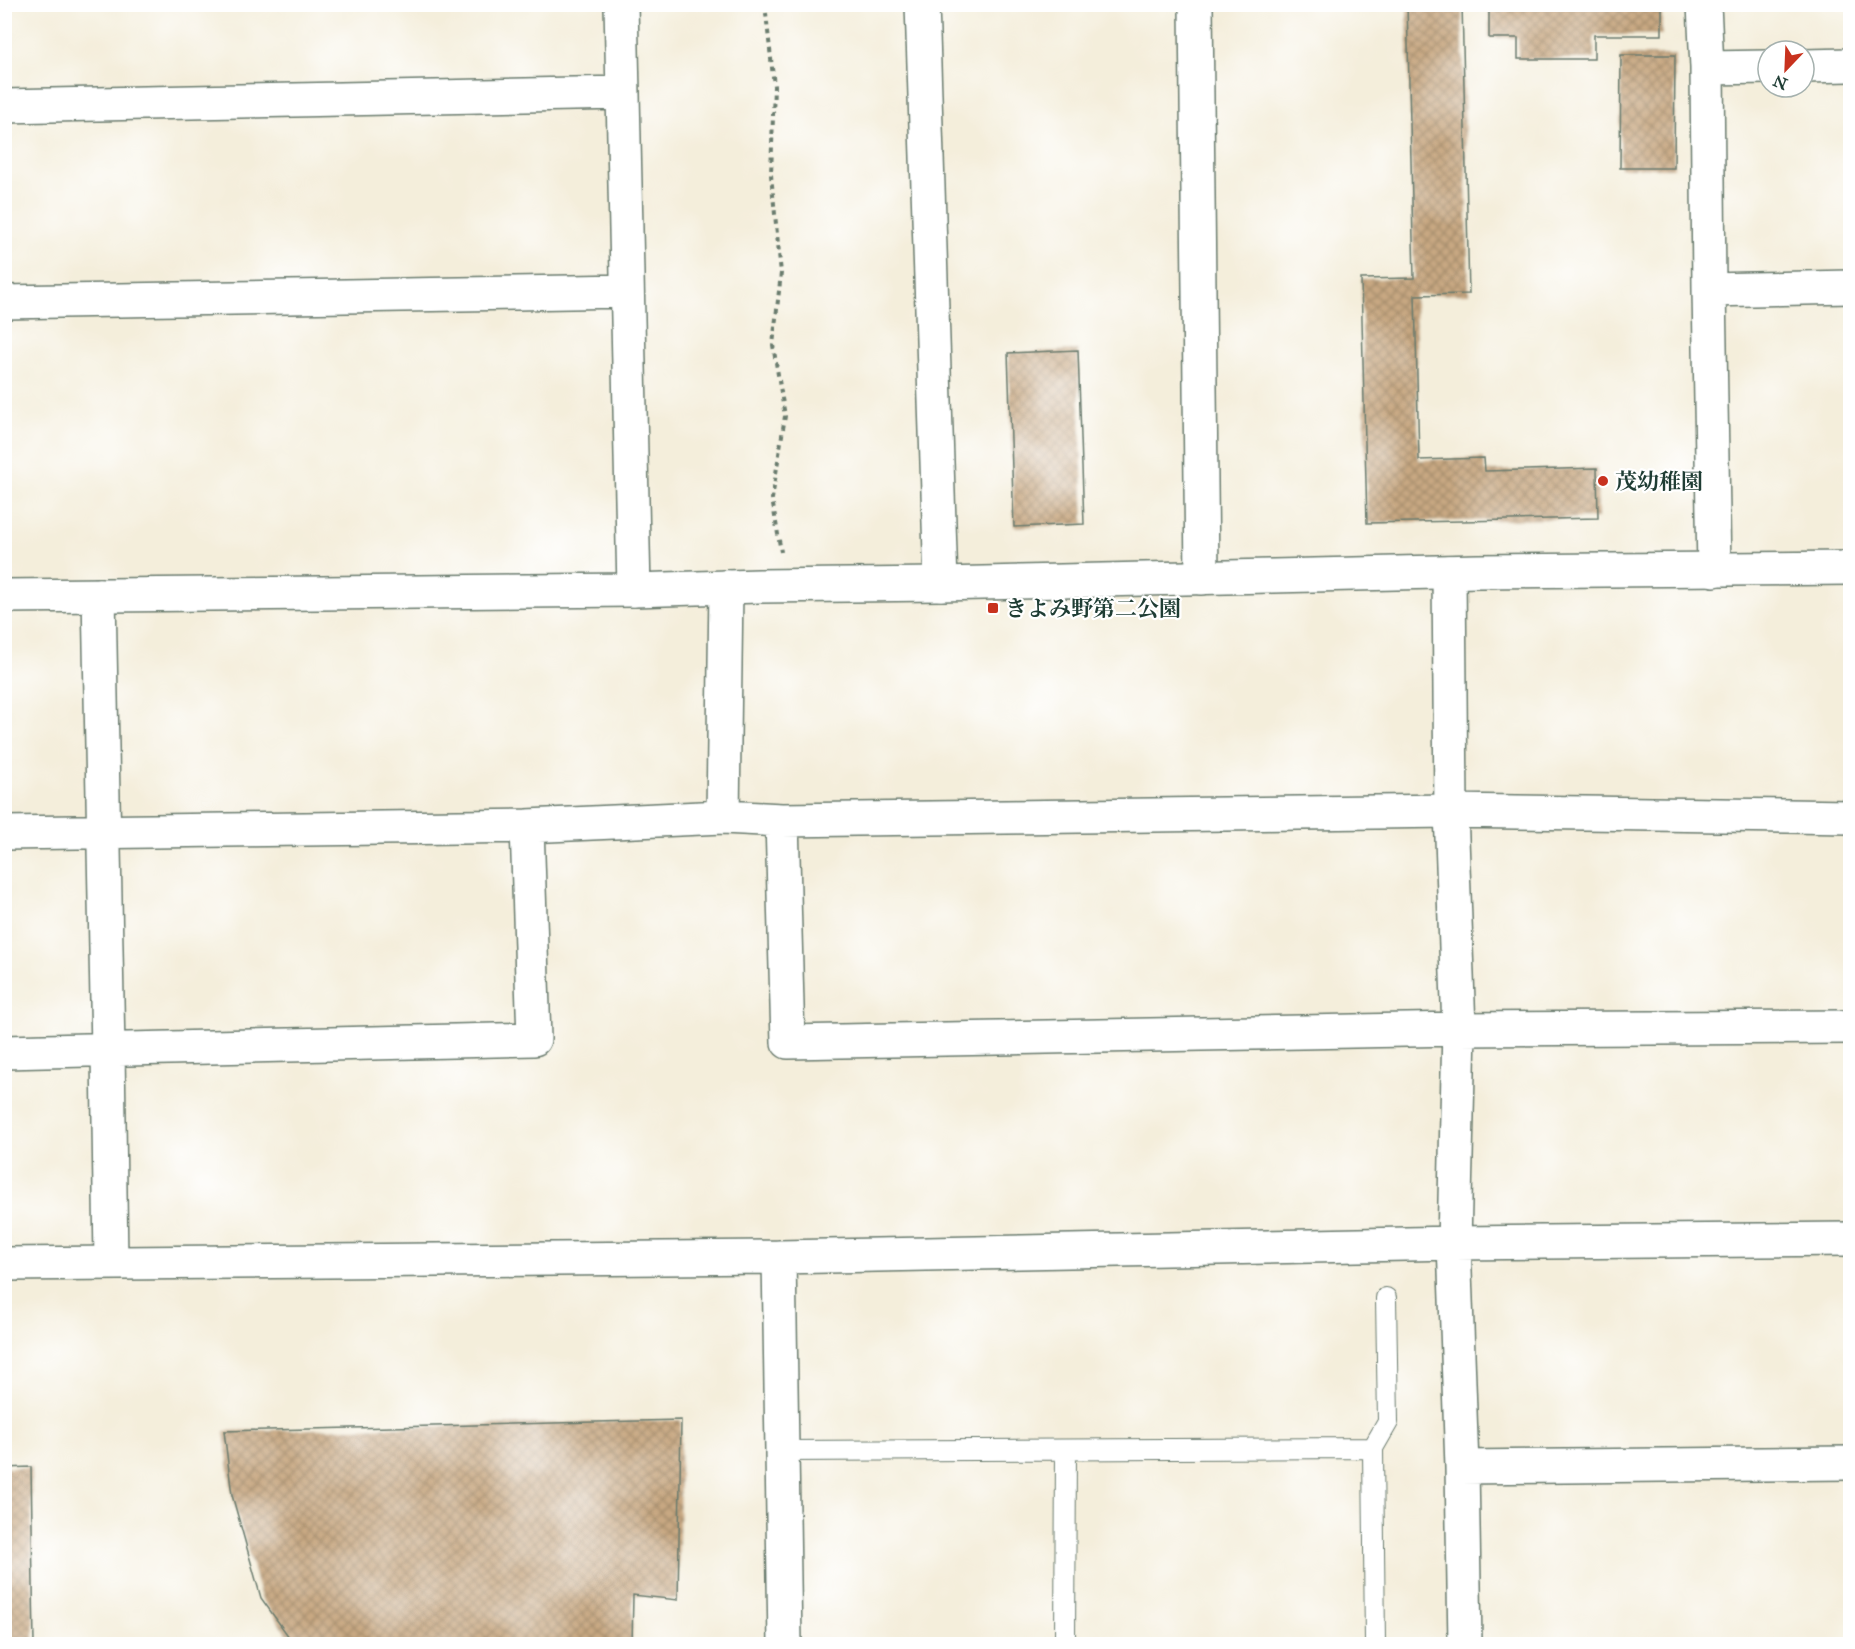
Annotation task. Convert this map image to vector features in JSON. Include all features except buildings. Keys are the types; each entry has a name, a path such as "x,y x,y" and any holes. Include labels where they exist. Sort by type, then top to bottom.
{"street":[{"path":"621,4 633,590"},
{"path":"922,4 940,584"},
{"path":"1196,4 1202,578"},
{"path":"1704,4 1707,68 1714,570"},
{"path":"1816,66 1851,65"},
{"path":"1707,68 1756,67"},
{"path":"4,106 623,93"},
{"path":"1709,290 1851,287"},
{"path":"4,302 627,291"},
{"path":"4,596 633,590 1449,572 1851,568"},
{"path":"1449,572 1450,810 1459,1029 1454,1243 1462,1467 1465,1644"},
{"path":"723,817 726,587"},
{"path":"99,595 111,1262"},
{"path":"4,833 527,826 723,817 782,820 1450,810 1851,817"},
{"path":"782,820 788,1042 1459,1029 1851,1027"},
{"path":"4,1052 534,1039 527,826"},
{"path":"4,1264 779,1257 1454,1243 1851,1239"},
{"path":"779,1257 785,1644"},
{"path":"1462,1467 1851,1463"}],"lane":[{"path":"1376,1644 1373,1448 1388,1422 1386,1298"},
{"path":"782,1451 1373,1448"},
{"path":"1065,1644 1066,1450"}],"path":[{"path":"759,586 758,561 782,560 772,499 785,416 773,345 781,273 771,175 774,86 765,4"}],"place":[{"name":"茂幼稚園","path":"1603,481"},
{"name":"きよみ野第二公園","path":"993,608"}]}
